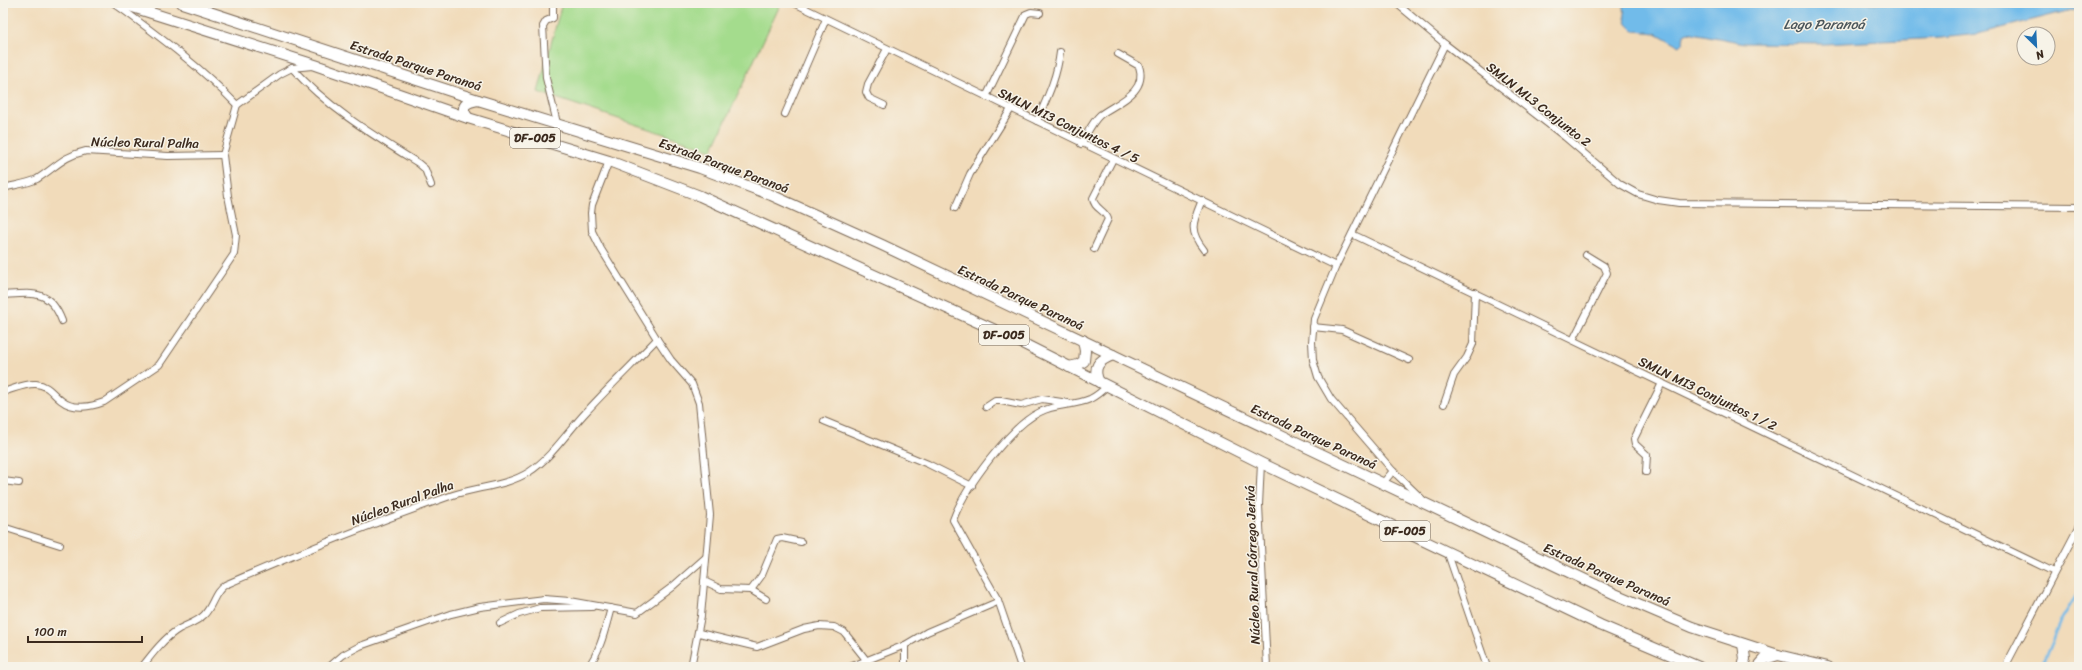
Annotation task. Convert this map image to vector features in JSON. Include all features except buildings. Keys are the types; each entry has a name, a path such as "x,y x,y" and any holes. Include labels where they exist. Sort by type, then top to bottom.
{"main road":[{"name":"DF-005","path":"120,3 315,66 468,118 609,161 700,196 789,235 849,265 1006,335 1261,463 1623,636 1699,667"},
{"name":"Estrada Parque Paranoá","path":"182,3 478,100 671,159 771,195 826,219 1083,340 1431,508 1615,594 1692,627 1778,655 1828,667"},
{"path":"468,118 463,110 463,106 466,103 478,100"},
{"path":"1069,367 1078,365 1084,361 1085,350 1083,340"},
{"path":"1103,384 1095,371 1096,366 1101,360 1113,355"},
{"path":"1742,667 1745,659 1743,644"},
{"path":"1758,667 1765,659 1778,655"}],"street":[{"path":"114,3 188,59 238,105"},
{"name":"SMLN MI3 Conjuntos 4 / 5","path":"794,3 986,98 1202,200 1336,266"},
{"path":"553,4 553,18 546,21 543,26 546,78 557,123"},
{"name":"SMLN ML3 Conjunto 2","path":"1398,4 1445,44 1565,137 1620,184 1638,194 1658,200 1679,203 2079,207"},
{"path":"986,98 1026,14 1031,12 1040,13"},
{"path":"784,114 826,19"},
{"path":"1431,508 1393,471 1324,389 1318,377 1313,360 1313,327 1316,311 1336,266 1445,44"},
{"path":"884,105 869,98 866,92 868,84 887,48"},
{"path":"1037,121 1052,89 1058,68 1060,52"},
{"path":"1081,144 1100,116 1127,99 1136,87 1140,75 1139,66 1118,54"},
{"path":"3,392 37,384 52,391 65,404 84,407 96,405 104,402 159,366 234,254 236,235 228,196 223,155 238,105 269,81 292,68 315,66"},
{"path":"292,68 326,101 366,131 418,163 424,169 431,185"},
{"path":"955,208 970,174 1011,109"},
{"name":"Núcleo Rural Palha","path":"3,188 36,179 59,162 75,154 86,151 168,156 223,155"},
{"path":"1094,249 1108,219 1106,214 1096,206 1093,198 1113,159"},
{"path":"609,161 592,205 592,231 601,250 657,339 692,384 699,403 709,495 709,533 705,558 699,633 691,667"},
{"path":"1202,200 1193,229 1196,239 1204,250"},
{"name":"SMLN MI3 Conjuntos 1 / 2","path":"1352,234 2054,572"},
{"path":"1573,340 1607,273 1604,266 1586,255"},
{"path":"1444,404 1454,374 1467,357 1473,344 1475,292"},
{"path":"3,295 31,293 41,295 51,301 58,309 62,321"},
{"path":"1313,327 1342,330 1409,360"},
{"name":"Núcleo Rural Palha","path":"142,667 171,635 197,621 206,614 219,589 225,585 308,548 364,527 454,495 514,479 527,473 539,465 587,411 657,339"},
{"path":"1646,472 1647,455 1635,444 1634,439 1662,383"},
{"path":"1021,667 998,600 953,523 953,518 972,486 1005,439 1021,424 1039,412 1090,399 1103,384"},
{"path":"986,407 996,401 1001,400 1021,405 1042,399 1072,403"},
{"path":"824,421 928,464 972,486"},
{"name":"Núcleo Rural Córrego Jerivá","path":"1261,463 1259,505 1267,667"},
{"path":"1382,484 1393,471"},
{"path":"3,481 19,483"},
{"path":"2005,667 2079,526"},
{"path":"3,527 60,545"},
{"path":"751,590 762,575 774,542 777,539 782,538 801,542"},
{"path":"1447,551 1487,667"},
{"path":"329,667 342,655 360,646 451,614 480,607 544,599 611,608 634,613 641,611 705,558"},
{"path":"704,581 720,589 751,590 766,598"},
{"path":"850,667 905,645 927,632 995,603 998,600"},
{"path":"500,623 518,614 540,608 582,609 596,606"},
{"path":"588,667 595,658 611,608"},
{"path":"699,633 757,648 804,629 819,626 834,627 844,632 867,661"},
{"path":"905,645 905,667"},
{"path":"1582,667 1602,667"}],"green space":[{"path":"562,3 781,3 712,150 538,92"}],"water":[{"name":"Lago Paranoá","path":"1620,3 2079,3 2079,8 1978,34 1941,38 1824,44 1744,43 1688,32 1684,34 1683,42 1679,46 1656,33 1634,31 1627,24 1624,7"}],"waterway":[{"path":"2041,667 2060,622 2079,591"}]}
